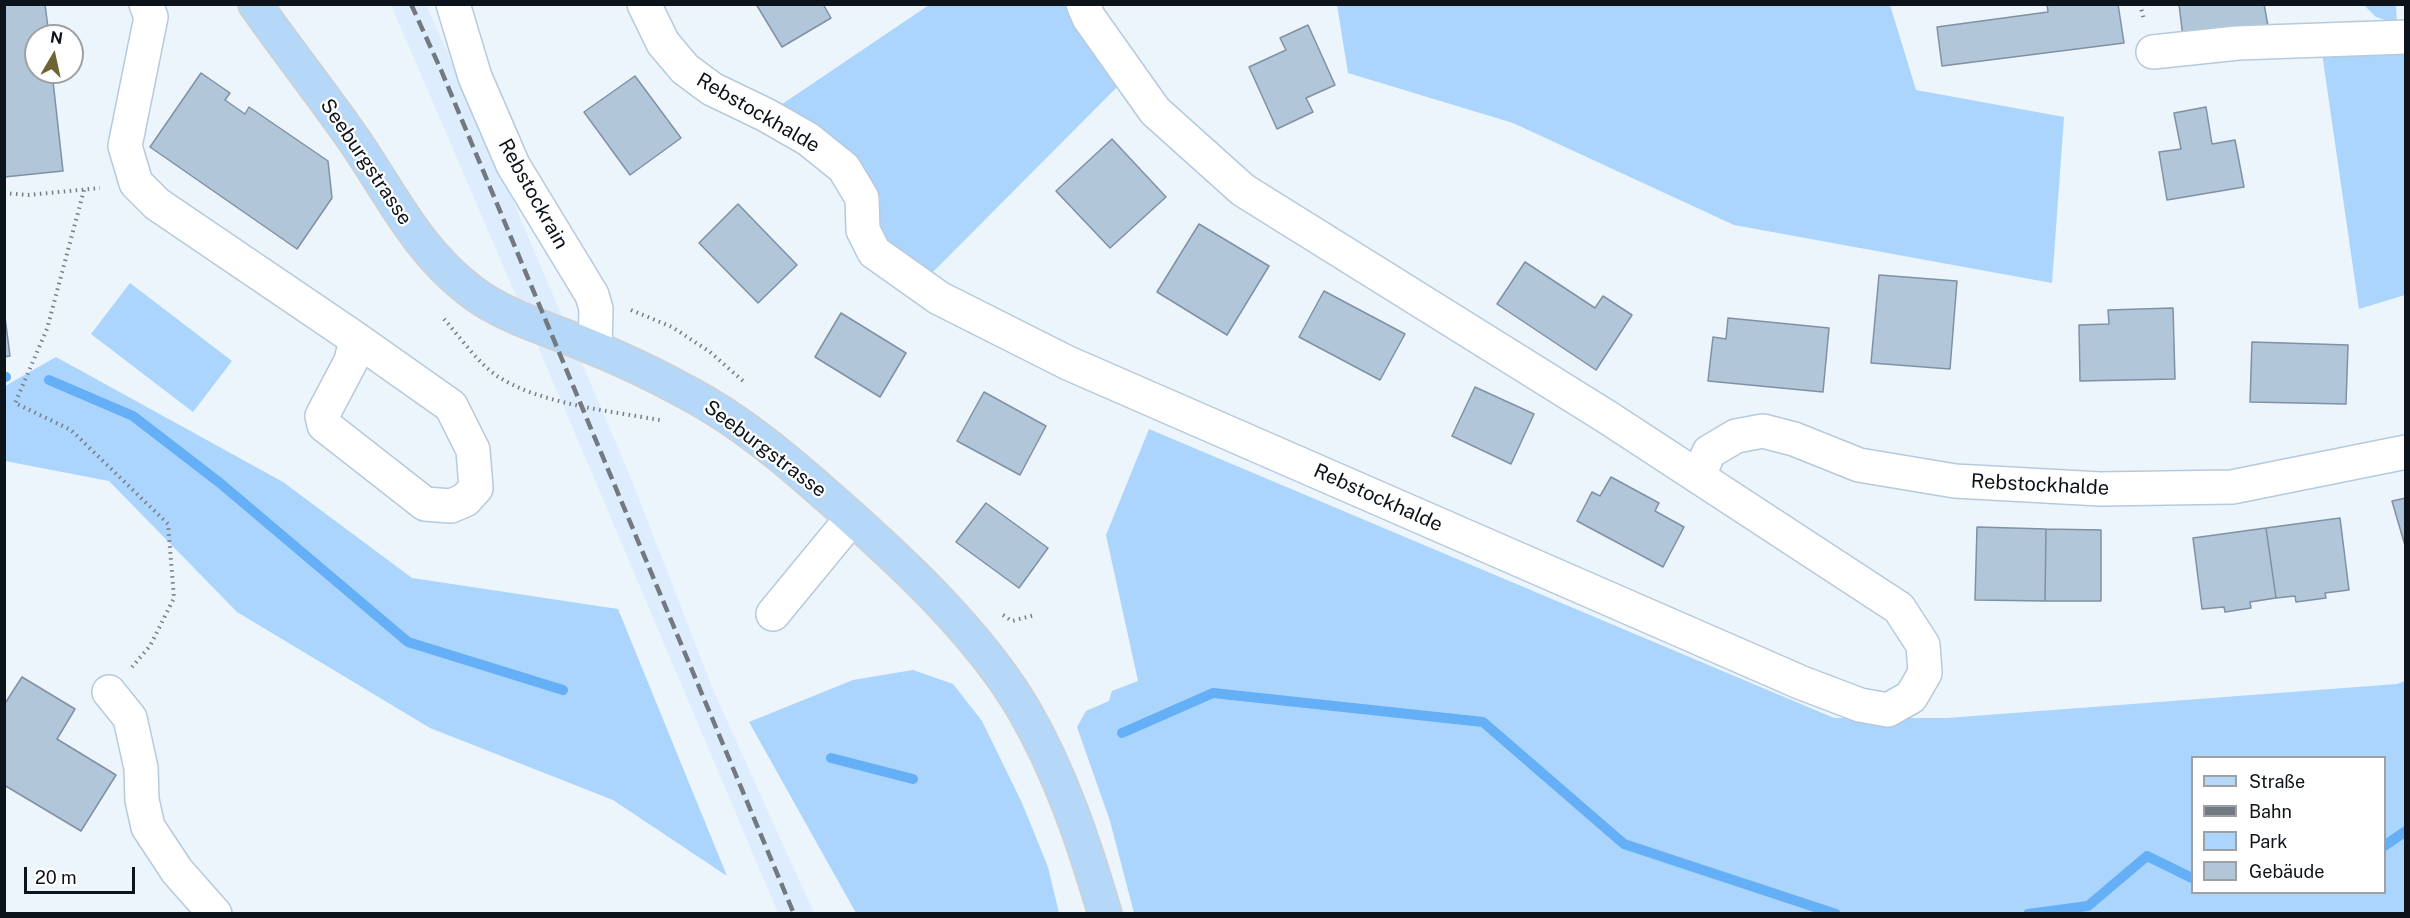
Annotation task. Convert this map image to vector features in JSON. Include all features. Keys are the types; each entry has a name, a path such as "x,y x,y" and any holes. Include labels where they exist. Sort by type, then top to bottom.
{"main road":[{"name":"Seeburgstrasse","path":"255,4 355,141 427,252 474,294 496,307 595,348 692,395 742,427 783,458 852,518 917,580 962,628 985,654 1023,708 1061,782 1089,860 1105,914"}],"street":[{"path":"146,4 151,17 125,146 136,183 157,204 251,266 356,339 451,406 473,450 476,488 465,500 451,506 425,504 324,425 322,416 351,361 356,339"},
{"name":"Rebstockrain","path":"453,4 475,77 513,165 592,295 597,309 595,348"},
{"name":"Rebstockhalde","path":"644,4 663,43 685,69 711,89 766,115 808,139 844,168 862,198 863,230 874,252 939,298 1068,363 1802,683 1860,705 1888,710 1911,697 1925,673 1923,645 1899,608 1699,476 1243,190 1155,111 1089,18 1083,4"},
{"path":"2153,52 2238,43 2406,37"},
{"name":"Rebstockhalde","path":"1699,476 1709,452 1736,436 1762,431 1794,439 1859,465 1955,481 2100,489 2232,487 2406,452"},
{"path":"773,614 852,518"},
{"path":"109,692 130,718 141,768 142,800 148,827 177,871 215,914"}],"path":[{"path":"4,193 28,195 84,190 47,329 15,403 71,430 168,524 174,598 150,646 109,692"},
{"path":"628,309 663,324"}],"shaded area":[{"path":"391,5 426,5 487,140 630,476 714,692 814,913 778,913"}],"green space":[{"path":"929,5 1083,5 1129,75 920,285 874,252 862,198 766,115"},
{"path":"1337,5 1890,5 1916,90 2064,117 2052,283 1734,225 1513,123 1348,73"},
{"path":"2364,5 2396,5 2397,24 2376,17"},
{"path":"2405,43 2405,295 2359,309 2321,46"},
{"path":"130,283 232,361 193,412 91,334"},
{"path":"56,357 283,482 412,578 618,609 727,876 613,800 430,728 237,612 109,481 5,461 5,386"},
{"path":"1149,429 1834,718 1947,718 2397,684 2405,681 2405,913 1134,913 1110,821 1077,727 1086,711 1109,701 1112,691 1138,681 1106,535"},
{"path":"913,670 953,684 982,721 1022,803 1048,867 1059,913 856,913 749,722 853,680"}],"building":[{"path":"4,4 45,4 48,24 24,24 24,84 53,84 63,171 4,177"},
{"path":"756,4 823,4 831,18 782,47"},
{"path":"2047,4 2118,4 2124,43 1942,66 1937,27 2048,12"},
{"path":"2179,4 2264,4 2268,26 2183,38"},
{"path":"1308,25 1335,85 1306,98 1313,112 1277,129 1249,67 1286,50 1280,38"},
{"path":"201,73 230,93 225,100 245,114 249,107 328,161 332,198 297,249 150,147"},
{"path":"635,76 681,138 630,175 584,112"},
{"path":"2206,107 2212,144 2235,140 2244,187 2167,200 2159,152 2181,149 2174,113"},
{"path":"1112,139 1166,197 1110,248 1056,191"},
{"path":"738,204 797,265 758,303 699,243"},
{"path":"1199,224 1269,266 1227,335 1157,292"},
{"path":"1525,262 1595,308 1603,296 1632,315 1596,370 1497,304"},
{"path":"1879,275 1957,281 1950,369 1871,363"},
{"path":"1324,291 1405,334 1380,380 1299,337"},
{"path":"2173,308 2175,379 2080,381 2079,325 2109,324 2108,310"},
{"path":"4,309 10,356 4,357"},
{"path":"841,313 906,353 880,397 815,357"},
{"path":"1728,318 1829,328 1823,392 1708,381 1713,337 1726,339"},
{"path":"2252,342 2348,345 2346,404 2250,402"},
{"path":"1475,387 1534,414 1511,464 1452,436"},
{"path":"984,392 1046,426 1020,475 957,441"},
{"path":"1611,477 1659,503 1655,511 1684,527 1663,567 1577,521 1592,492 1600,496"},
{"path":"2406,498 2406,549 2392,501"},
{"path":"986,503 1048,548 1019,588 956,542"},
{"path":"2340,518 2349,590 2325,593 2326,598 2296,602 2295,596 2276,598 2266,528"},
{"path":"1977,527 2046,529 2045,601 1975,600"},
{"path":"2266,528 2276,598 2250,602 2251,608 2225,612 2224,607 2202,609 2193,538"},
{"path":"2046,529 2101,530 2101,601 2045,601"},
{"path":"22,677 75,709 57,739 116,775 81,831 4,785 4,705"}],"waterway":[{"path":"49,380 133,416 220,483 408,642 563,690"},
{"path":"1122,733 1213,693 1483,722 1624,844 1836,914"},
{"path":"831,758 913,779"},
{"path":"2386,845 2406,831"},
{"path":"2028,914 2088,906 2147,856 2191,878"}],"railway":[{"path":"411,4 441,70 794,914"}]}
